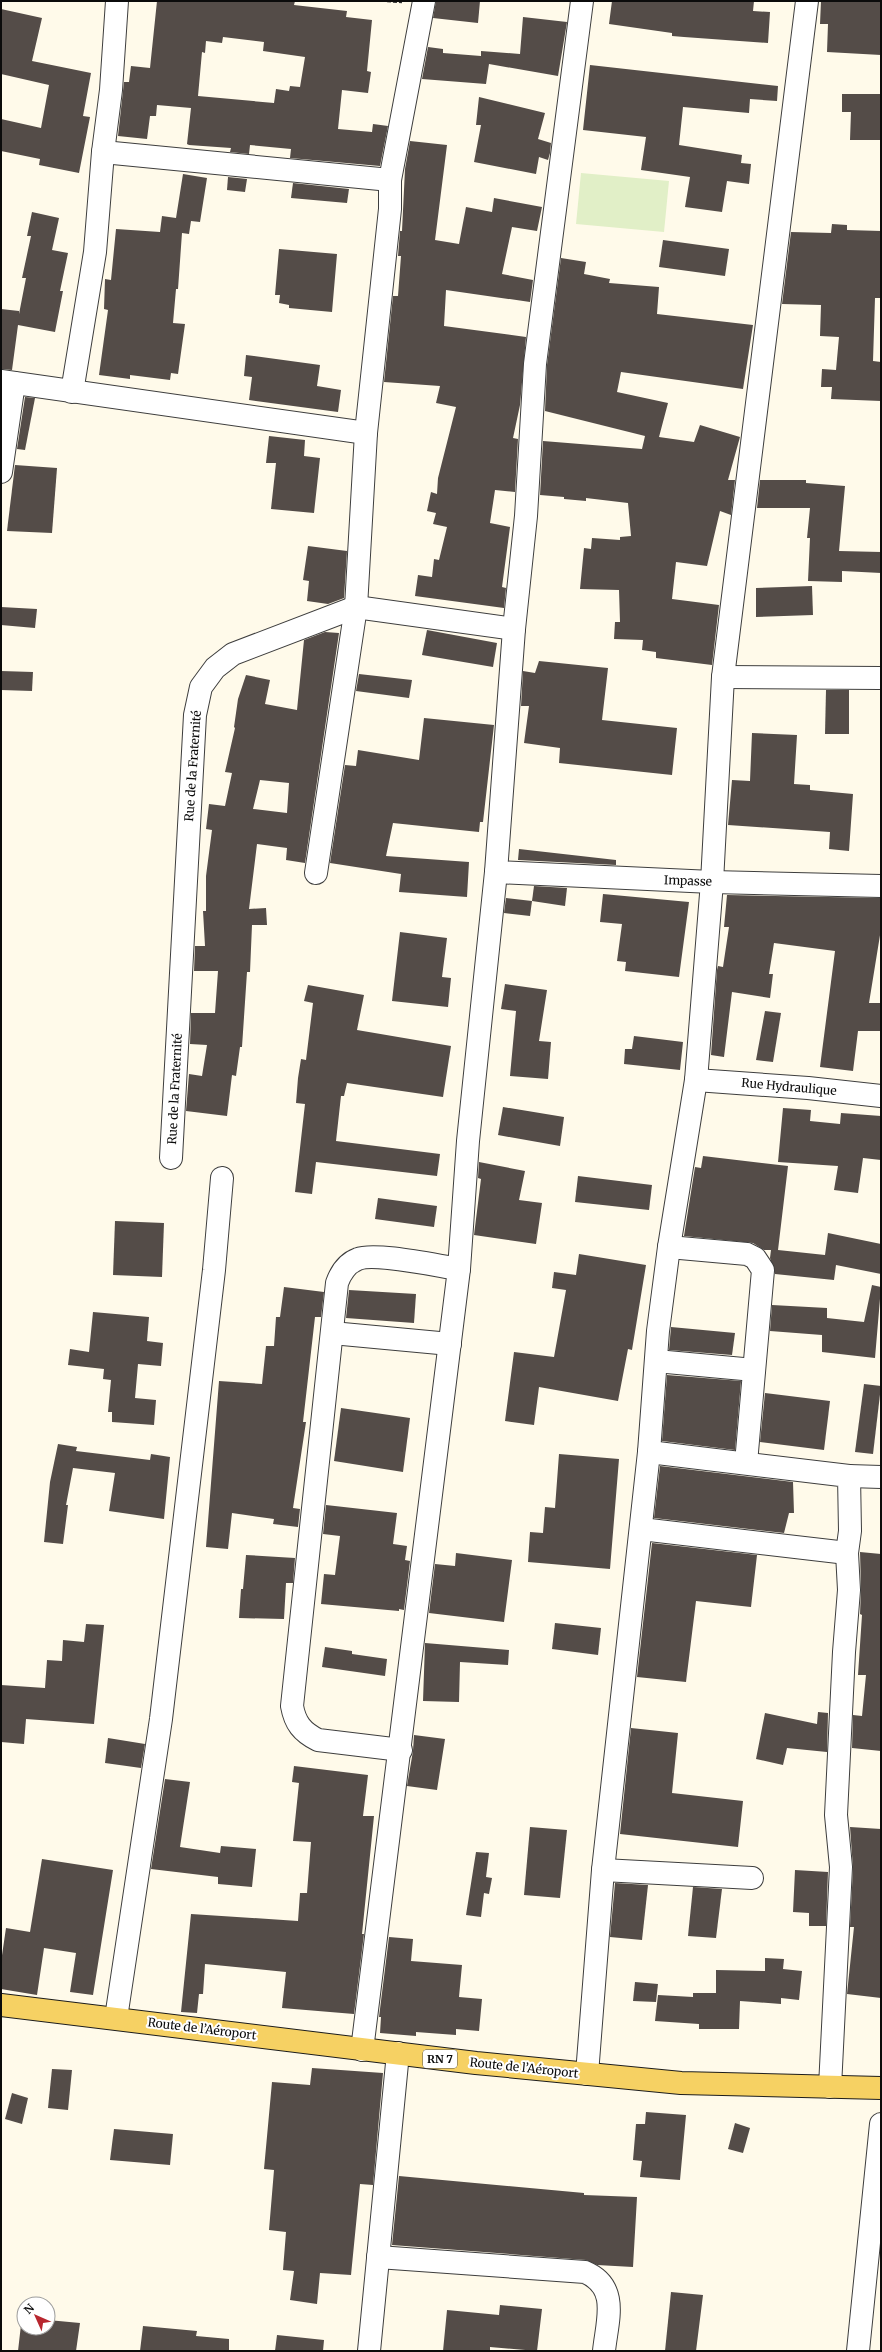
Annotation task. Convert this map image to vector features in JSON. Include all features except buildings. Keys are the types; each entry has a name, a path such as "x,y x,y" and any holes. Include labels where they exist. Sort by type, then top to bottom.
{"main road":[{"name":"Route de l’Aéroport","path":"1,2005 116,2018 362,2050 681,2083 881,2088"}],"street":[{"path":"72,392 95,252 103,152 111,90 117,1"},
{"path":"316,873 356,607 366,433 390,209 390,180 424,1"},
{"path":"362,2050 401,1750 459,1269 468,1141 496,872 514,629 526,516 535,364 582,1"},
{"path":"587,2074 603,1870 641,1529 656,1360 669,1246 696,1080 712,882 723,676 807,1"},
{"path":"103,152 390,180"},
{"path":"1,472 8,382 366,433"},
{"name":"Rue de la Fraternité","path":"171,1158 195,715 201,687 214,668 233,654 356,607 514,629"},
{"path":"723,676 881,678"},
{"name":"Impasse","path":"496,872 712,882 881,886"},
{"name":"Rue Hydraulique","path":"696,1080 808,1088 881,1096"},
{"path":"116,2018 161,1719 214,1270 222,1178"},
{"path":"669,1246 747,1254 760,1263 763,1270 746,1463"},
{"path":"401,1750 318,1740 307,1735 299,1727 292,1706 337,1283 341,1273 348,1264 367,1256 459,1269"},
{"path":"332,1333 450,1344"},
{"path":"656,1360 754,1370"},
{"path":"649,1452 849,1476 881,1476"},
{"path":"830,2087 840,1882 836,1815 842,1675 849,1590 847,1553 850,1531 849,1476"},
{"path":"641,1529 847,1553"},
{"path":"603,1870 752,1878"},
{"path":"369,2351 398,2053"},
{"path":"858,2351 881,2124"},
{"path":"378,2257 585,2272 590,2274 602,2284 608,2293 609,2304 604,2351"}],"green space":[{"path":"581,173 669,181 664,232 576,224"}]}
